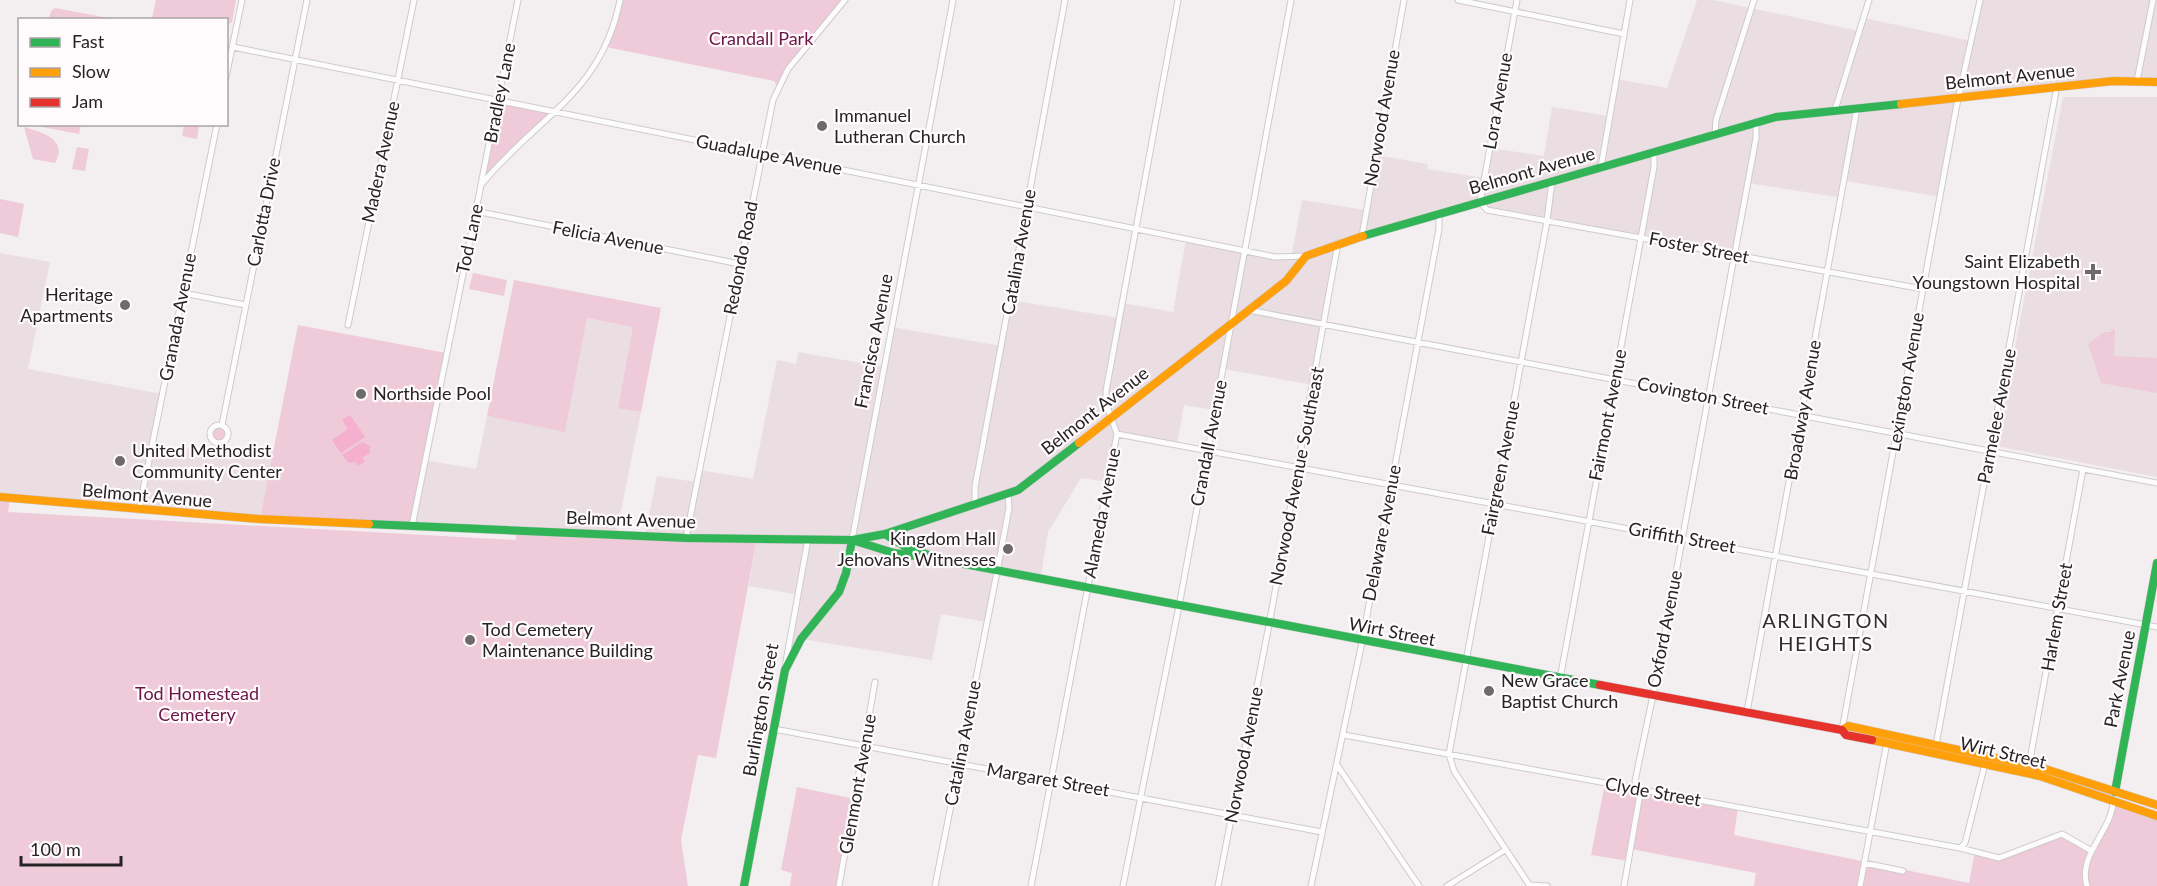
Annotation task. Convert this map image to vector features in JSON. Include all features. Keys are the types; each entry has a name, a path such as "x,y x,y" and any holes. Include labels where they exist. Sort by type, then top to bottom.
{"main road":[{"name":"Belmont Avenue","path":"0,497 139,510 412,526 686,538 852,540 885,534 1008,494 1029,482 1286,280 1306,256 1338,243 1776,117 2057,86 2157,82"},
{"name":"Wirt Street","path":"885,534 904,546 938,559 997,572 1560,679 1842,730 1848,726 1887,739 2040,776 2157,816"},
{"name":"Wirt Street","path":"852,540 870,548 917,558 938,559"},
{"name":"Francisca Avenue","path":"785,670 801,639 839,592 846,573 852,540"},
{"name":"Park Avenue","path":"2113,800 2157,563"},
{"name":"Burlington Street","path":"744,886 785,670"},
{"name":"Wirt Street","path":"1887,739 1936,745 2029,765 2157,805"}],"street":[{"path":"228,68 242,0"},
{"name":"Carlotta Drive","path":"222,425 307,0"},
{"name":"Madera Avenue","path":"348,325 414,0"},
{"name":"Bradley Lane","path":"481,185 518,0"},
{"name":"Tod Lane","path":"412,526 481,185 504,158 582,86 603,54 615,24 620,0"},
{"name":"Redondo Road","path":"686,538 773,100 783,78 845,0"},
{"name":"Francisca Avenue","path":"852,540 953,0"},
{"name":"Catalina Avenue","path":"975,504 975,487 1065,0"},
{"name":"Alameda Avenue","path":"1030,886 1117,434 1110,417 1106,391 1179,0"},
{"name":"Crandall Avenue","path":"1123,886 1179,606 1291,0"},
{"name":"Norwood Avenue","path":"1362,236 1404,0"},
{"path":"1458,0 1624,34"},
{"name":"Lora Avenue","path":"1480,202 1517,0"},
{"path":"1601,167 1630,0"},
{"path":"1715,134 1716,120 1754,0"},
{"path":"1835,110 1869,0"},
{"name":"Lexington Avenue","path":"1842,730 1959,98 1980,0"},
{"path":"2137,81 2154,0"},
{"name":"Guadalupe Avenue","path":"233,47 1275,258 1306,256"},
{"name":"Parmelee Avenue","path":"1936,745 2057,86"},
{"name":"Broadway Avenue","path":"1747,712 1829,272 1857,108"},
{"name":"Oxford Avenue","path":"1624,886 1640,794 1635,781 1735,255 1756,138 1756,122"},
{"name":"Granada Avenue","path":"139,510 217,126"},
{"name":"Fairmont Avenue","path":"1560,679 1641,237 1654,152"},
{"name":"Fairgreen Avenue","path":"1449,754 1547,221 1551,181"},
{"name":"Foster Street","path":"1480,202 1493,213 1641,237 1923,289"},
{"name":"Felicia Avenue","path":"475,211 740,264"},
{"name":"Delaware Avenue","path":"1311,886 1362,642 1439,229 1439,214"},
{"path":"1325,326 1338,243"},
{"path":"183,292 245,305"},
{"name":"Covington Street","path":"1248,310 2157,483"},
{"name":"Norwood Avenue Southeast","path":"1269,625 1325,326"},
{"name":"Griffith Street","path":"1117,434 2157,627"},
{"name":"Harlem Street","path":"2029,765 2083,469"},
{"name":"Catalina Avenue","path":"935,886 1009,508 1008,494"},
{"name":"Burlington Street","path":"785,670 808,539"},
{"name":"Norwood Avenue","path":"1218,886 1269,625"},
{"name":"Glenmont Avenue","path":"839,886 875,682"},
{"name":"Margaret Street","path":"774,729 1322,832"},
{"name":"Clyde Street","path":"1344,735 1961,847 1999,858 2062,834 2092,851"},
{"path":"1860,886 1887,739"},
{"path":"1449,754 1454,771 1529,886 1547,886"},
{"path":"1961,847 1985,764"},
{"path":"1337,765 1419,886"},
{"path":"2087,886 2086,864 2111,819 2113,800"},
{"path":"1448,886 1505,850"},
{"path":"1864,863 1903,871"}],"shaded area":[{"path":"1697,0 1713,0 1859,31 1864,18 1971,41 1980,0 2157,0 2157,82 2137,81 1959,98 1940,197 1846,181 1843,198 1748,183 1735,255 1493,213 1479,202 1339,243 1314,385 1223,369 1215,410 1184,405 1177,445 1117,434 1108,482 1081,478 1048,532 1040,581 997,572 987,622 941,614 932,660 802,639 785,670 799,595 749,586 757,538 645,536 657,476 696,482 699,470 753,479 777,360 796,364 798,352 884,367 892,327 1001,346 1010,300 1119,318 1122,303 1173,312 1186,240 1291,258 1302,200 1365,210 1376,155 1428,164 1427,169 1484,178 1490,148 1544,156 1552,107 1609,116 1616,79 1667,88"},
{"name":"Saint Elizabeth Youngstown Hospital","path":"2063,97 2157,97 2157,477 1996,446"},
{"path":"0,253 50,262 28,369 162,394 152,448 274,450 260,519 0,497"},
{"path":"587,318 634,327 618,407 641,412 616,535 412,526 425,460 476,469 487,416 565,431"},
{"path":"350,415 365,437 341,453 332,440 348,429 342,420"},
{"path":"362,442 370,446 370,453 362,458 365,461 358,466 356,462 349,463 342,455"}],"green space":[{"path":"156,0 236,0 232,22 228,24 228,18 152,18"},
{"name":"Crandall Park","path":"620,0 845,0 795,60 778,87 774,81 606,47"},
{"path":"55,8 109,18 49,18 51,11"},
{"path":"498,100 555,112 481,185"},
{"path":"42,126 81,126 79,134"},
{"path":"184,126 199,126 197,139 182,136"},
{"path":"24,127 45,134 56,142 58,155 55,163 33,159"},
{"path":"77,147 89,149 85,171 72,169"},
{"path":"0,199 24,204 18,237 0,233"},
{"path":"473,273 507,280 504,296 469,289"},
{"path":"514,280 661,308 641,412 618,408 633,327 587,318 565,432 487,416"},
{"name":"Northside Pool","path":"298,325 446,353 412,526 260,519"},
{"path":"2111,329 2115,329 2114,356 2157,358 2157,393 2101,383 2088,344 2104,332 2111,332"},
{"path":"219,425 225,428 228,434 225,440 219,443 213,440 210,434 213,428"},
{"name":"Tod Homestead Cemetery","path":"0,497 10,498 8,512 516,540 516,530 757,538 716,758 698,755 681,840 688,886 0,886"},
{"path":"1848,726 2042,768 2115,790 2113,800 2157,816 2157,886 1754,886 1756,873 1631,849 1629,861 1591,855 1605,783 1738,807 1734,835 1969,883 1975,852 1999,858 2062,834 2092,851 2113,805 2075,786 1846,735"},
{"path":"797,787 855,799 839,886 790,886 792,873 781,870"}],"traffic: fast":[{"path":"1363,236 1776,117 1901,104"},
{"path":"369,524 686,538 852,540 885,534 1018,490 1079,443"},
{"path":"885,534 904,546 937,558"},
{"path":"852,540 894,553 938,559 1600,685"},
{"path":"744,886 785,670 801,639 839,592 846,573 852,540"},
{"path":"2115,792 2157,563"}],"traffic: slow":[{"path":"1901,104 2113,81 2157,82"},
{"path":"1079,443 1286,281 1306,256 1363,236"},
{"path":"0,497 260,519 369,524"},
{"path":"1842,730 1848,726 2042,768 2157,805"},
{"path":"1872,740 2040,776 2157,816"}],"traffic: jam":[{"path":"1600,685 1842,730 1846,735 1872,740"}],"place":[{"name":"Immanuel Lutheran Church","path":"822,126"},
{"name":"Saint Elizabeth Youngstown Hospital","path":"2093,272"},
{"name":"Heritage Apartments","path":"125,305"},
{"name":"Northside Pool","path":"361,394"},
{"name":"United Methodist Community Center","path":"120,461"},
{"name":"Kingdom Hall Jehovahs Witnesses","path":"1008,549"},
{"name":"Tod Cemetery Maintenance Building","path":"470,640"},
{"name":"New Grace Baptist Church","path":"1489,691"}],"district":[{"name":"ARLINGTON HEIGHTS","path":"1826,632"}]}
